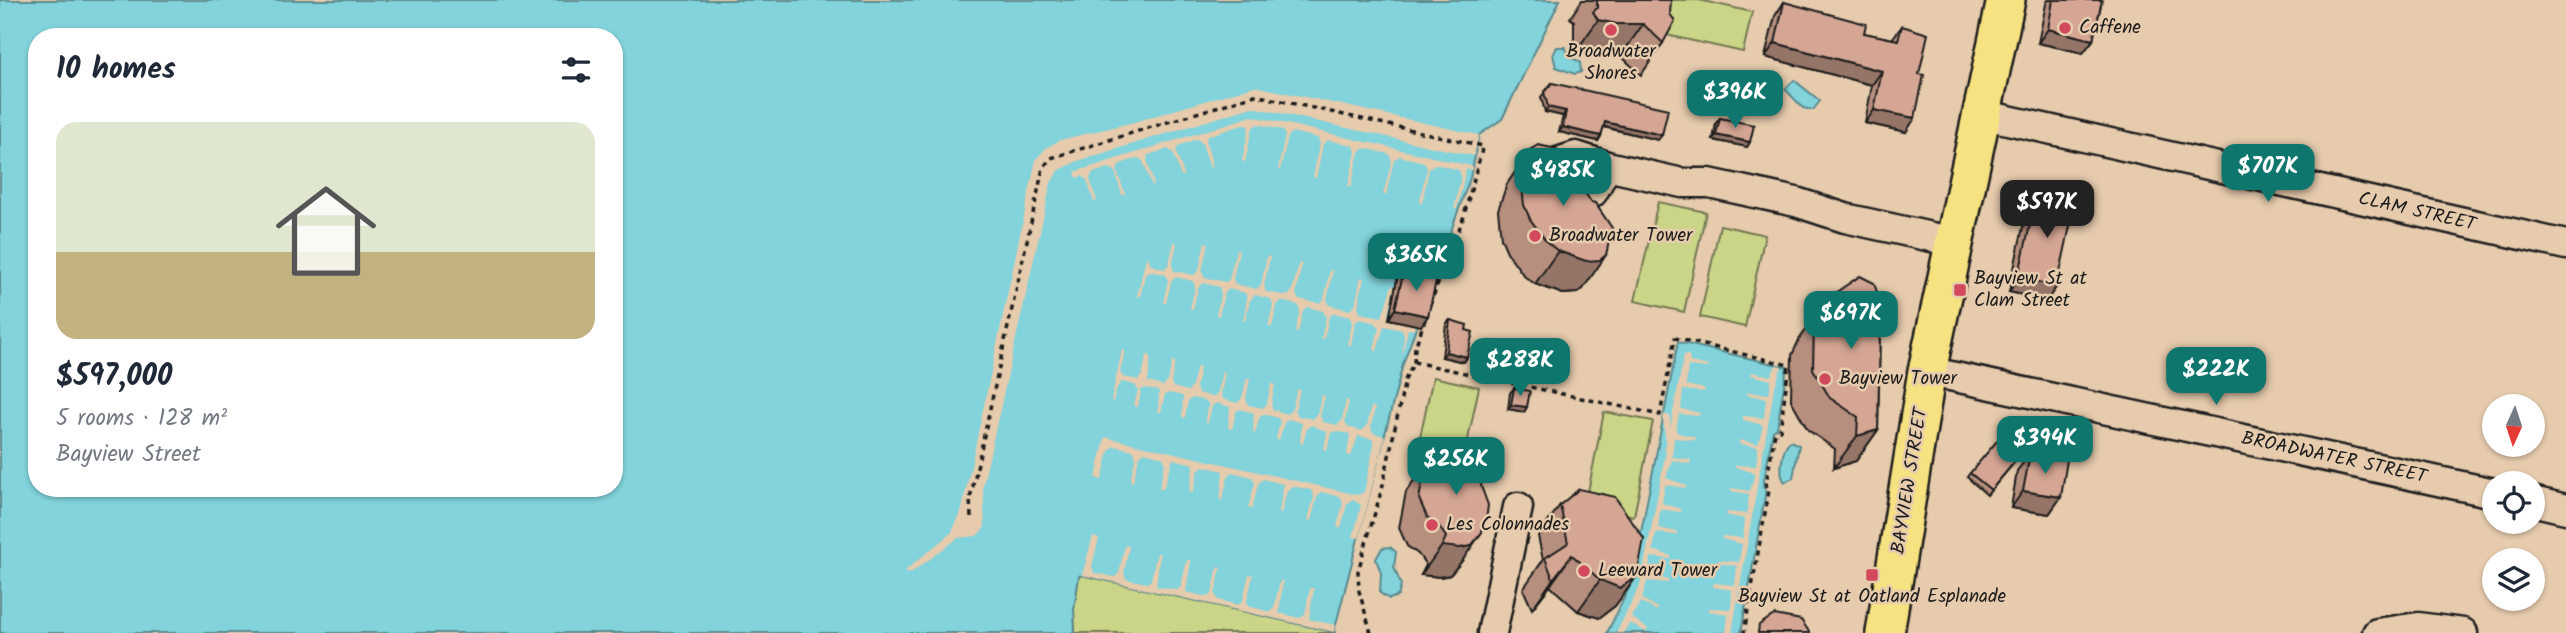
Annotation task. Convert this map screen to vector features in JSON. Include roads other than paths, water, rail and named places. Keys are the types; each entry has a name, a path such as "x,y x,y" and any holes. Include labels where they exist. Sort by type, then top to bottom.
{"main road":[{"name":"BAYVIEW STREET","path":"1885,633 1927,370 2006,0"}],"street":[{"name":"CLAM STREET","path":"1982,114 2566,245"},
{"path":"1607,166 1682,183 1709,183 1954,242"},
{"name":"BROADWATER STREET","path":"1927,370 2482,490"},
{"path":"2545,504 2566,509"},
{"path":"1492,633 1518,507"},
{"path":"2377,633 2418,627 2463,633"}],"water":[{"path":"0,0 1560,0 1502,119 1479,135 1470,178 1403,364 1334,632 1082,575 1079,576 1074,609 1075,633 0,633"},
{"path":"1557,47 1565,47 1570,57 1580,62 1581,72 1575,74 1556,67 1553,55"},
{"path":"1794,80 1820,101 1813,110 1803,108 1785,89"},
{"path":"1491,341 1507,349 1523,348 1528,354 1526,363 1517,368 1485,360 1480,350 1483,343"},
{"path":"1678,342 1787,367 1777,428 1773,431 1763,486 1766,490 1741,633 1607,633 1631,584"},
{"path":"1790,441 1799,445 1793,478 1785,482 1782,462"},
{"path":"1390,547 1396,552 1394,567 1401,585 1398,596 1389,599 1380,593 1381,573 1376,559 1382,548"}],"place":[{"name":"Caffene","path":"2065,28"},
{"name":"Broadwater Shores","path":"1611,30"},
{"name":"Broadwater Tower","path":"1535,236"},
{"name":"Bayview St at Clam Street","path":"1960,290"},
{"name":"Bayview Tower","path":"1825,379"},
{"name":"Les Colonnades","path":"1432,525"},
{"name":"Leeward Tower","path":"1584,571"},
{"name":"Bayview St at Oatland Esplanade","path":"1872,575"}]}
